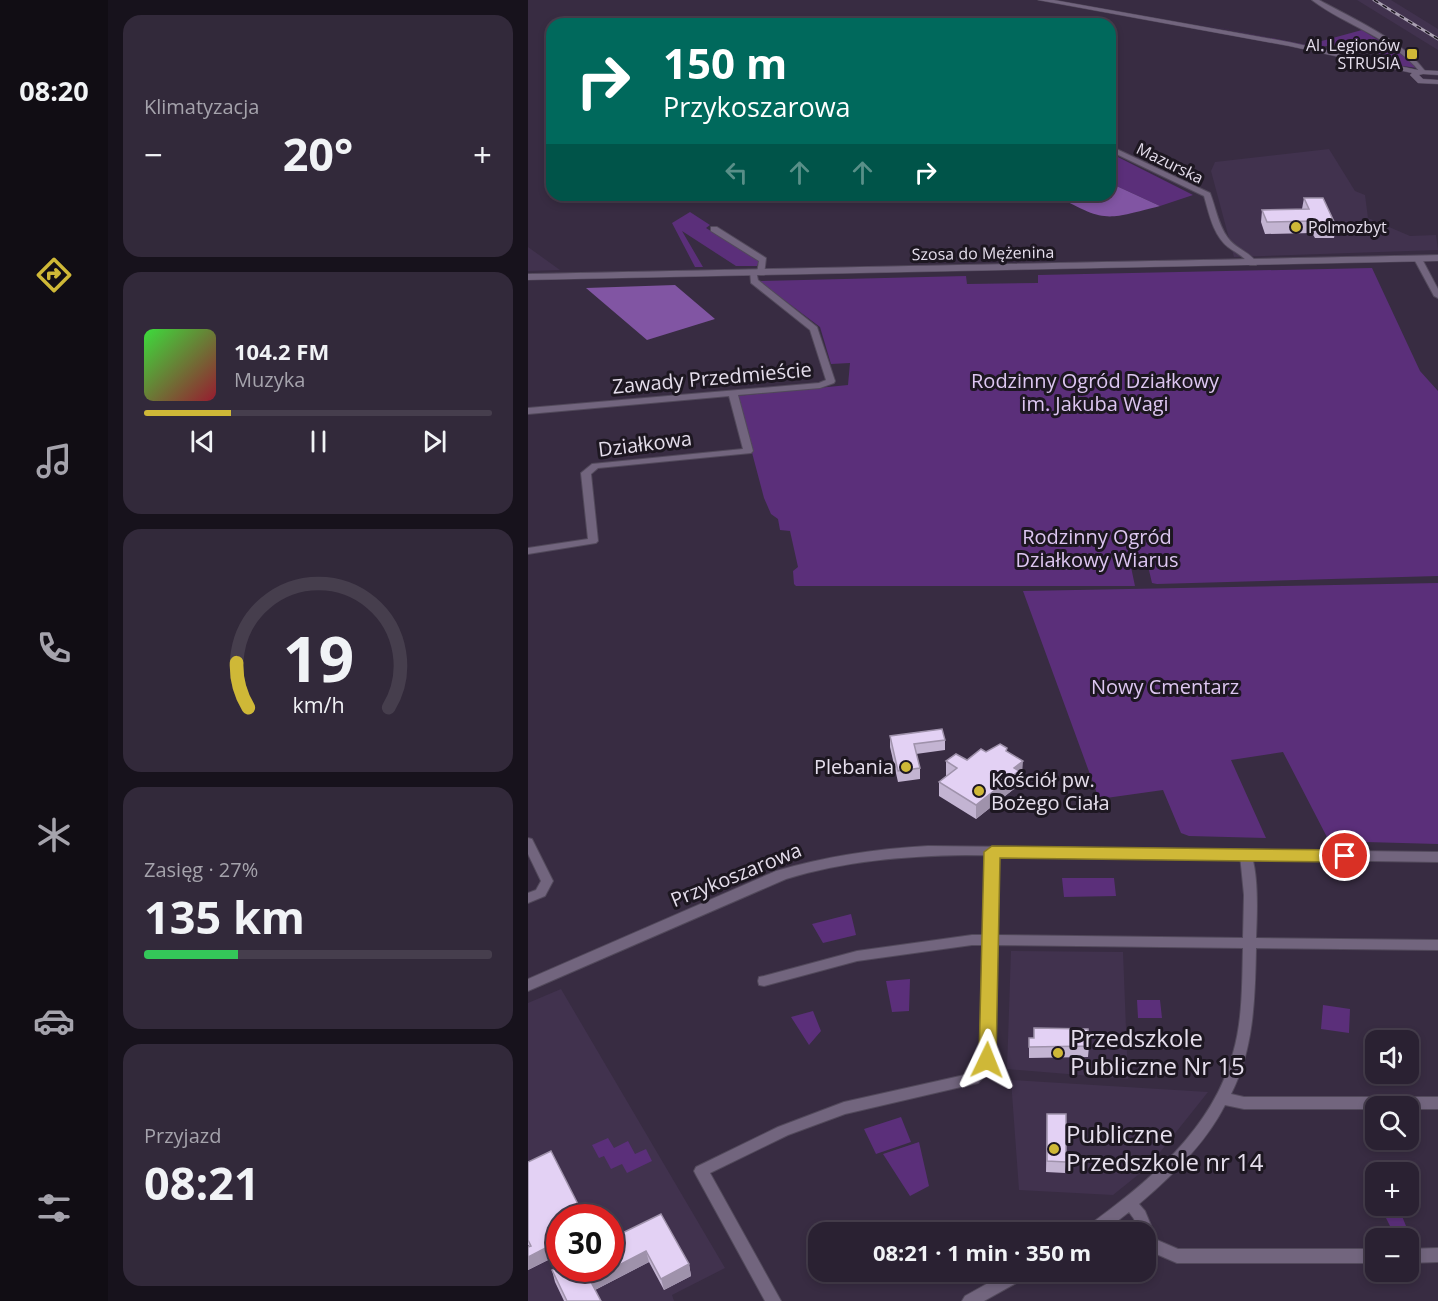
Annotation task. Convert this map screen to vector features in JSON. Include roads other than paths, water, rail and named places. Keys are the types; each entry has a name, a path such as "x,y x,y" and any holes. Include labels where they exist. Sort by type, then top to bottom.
{"main road":[{"path":"1042,0 1289,44 1425,72"},
{"path":"1425,72 1418,80 1437,82"},
{"name":"Szosa do Mężenina","path":"528,277 1438,258"}],"street":[{"path":"1315,0 1416,58 1425,72"},
{"name":"Mazurska","path":"1116,151 1207,195 1217,225 1226,241 1248,254 1253,263"},
{"path":"714,229 763,260 757,273"},
{"path":"1418,259 1438,296"},
{"name":"Zawady Przedmieście","path":"528,411 820,385 832,379 814,329 754,281 757,273"},
{"path":"1428,275 1438,275"},
{"name":"Działkowa","path":"528,551 593,541 586,473 595,466 748,451 733,394"},
{"path":"528,842 547,881 541,892 528,898"},
{"path":"773,1301 701,1171 783,1131 834,1111 880,1098 954,1085 976,1077 985,1066 988,1053 988,939 992,852"},
{"name":"Przykoszarowa","path":"528,985 763,882 806,866 876,854 992,852 1438,857"},
{"path":"1106,1222 1131,1204 1160,1178 1190,1144 1222,1098 1239,1055 1245,1026 1250,942 1246,855"},
{"path":"764,981 891,950 988,939 1438,945"},
{"path":"1222,1098 1244,1103 1438,1103"},
{"path":"1131,1204 1142,1222"},
{"path":"1156,1247 1177,1256 1365,1256"},
{"path":"1419,1256 1438,1255"},
{"path":"970,1301 1004,1282"}],"railway":[{"path":"1374,0 1438,39"}],"place":[{"name":"Al. Legionów STRUSIA","path":"1412,54"},
{"name":"Polmozbyt","path":"1296,227"},
{"name":"Plebania","path":"906,767"},
{"name":"Kościół pw. Bożego Ciała","path":"979,791"},
{"name":"Przedszkole Publiczne Nr 15","path":"1058,1053"},
{"name":"Publiczne Przedszkole nr 14","path":"1054,1149"}],"park label":[{"name":"Rodzinny Ogród Działkowy im. Jakuba Wagi","path":"1095,392"},
{"name":"Rodzinny Ogród Działkowy Wiarus","path":"1097,548"},
{"name":"Nowy Cmentarz","path":"1165,687"}]}
